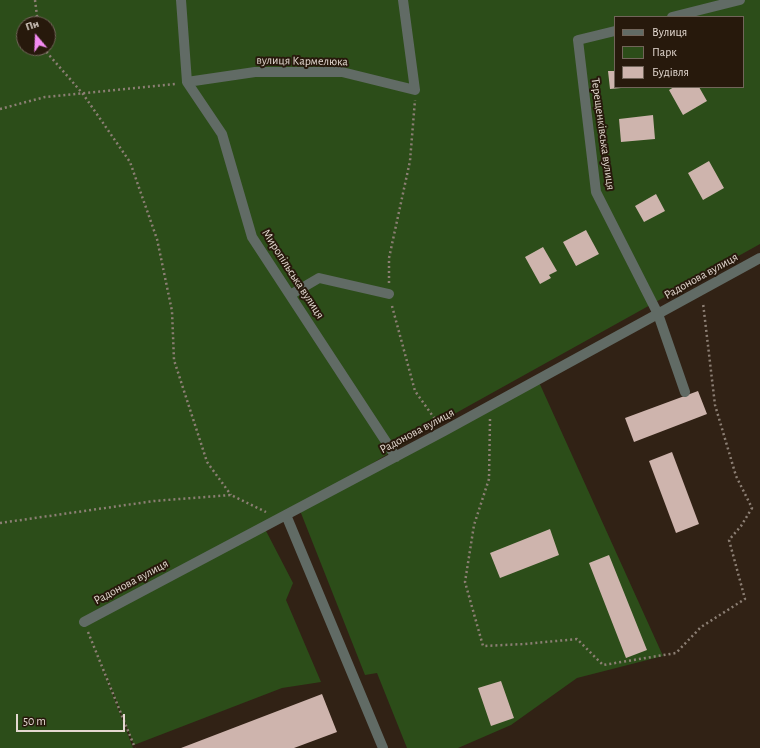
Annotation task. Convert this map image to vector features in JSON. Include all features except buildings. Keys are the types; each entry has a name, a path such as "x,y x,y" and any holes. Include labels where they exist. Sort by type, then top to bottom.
{"street":[{"name":"Миропільська вулиця","path":"181,0 188,82 222,134 252,237 396,457"},
{"path":"403,0 416,90"},
{"path":"676,16 740,0"},
{"name":"Терещенківська вулиця","path":"614,31 578,40 596,192 658,314 686,392"},
{"name":"вулиця Кармелюка","path":"188,82 255,72 342,72 416,90"},
{"name":"Радонова вулиця","path":"84,622 396,457 760,258"},
{"path":"290,295 319,278 389,294"},
{"path":"282,517 383,748"}],"path":[{"path":"35,0 37,16"},
{"path":"51,56 83,94 130,162 157,239 172,311 174,360 207,462 231,495"},
{"path":"0,109 45,97 188,82"},
{"path":"416,90 410,161 389,258 389,294 415,391 444,431"},
{"path":"490,406 489,479 474,525 465,582 483,646 577,639 603,665 676,653 701,627 745,599 728,540 752,508 736,476 715,405 702,290"},
{"path":"0,523 154,501 231,495 282,517"},
{"path":"84,622 134,747"}],"green space":[{"path":"0,0 760,0 760,244 438,423 308,503 538,380 663,656 577,678 511,725 458,748 407,748 377,673 365,675 299,508 264,527 293,583 286,600 321,682 282,688 134,745 99,658 133,748 0,748"}]}
